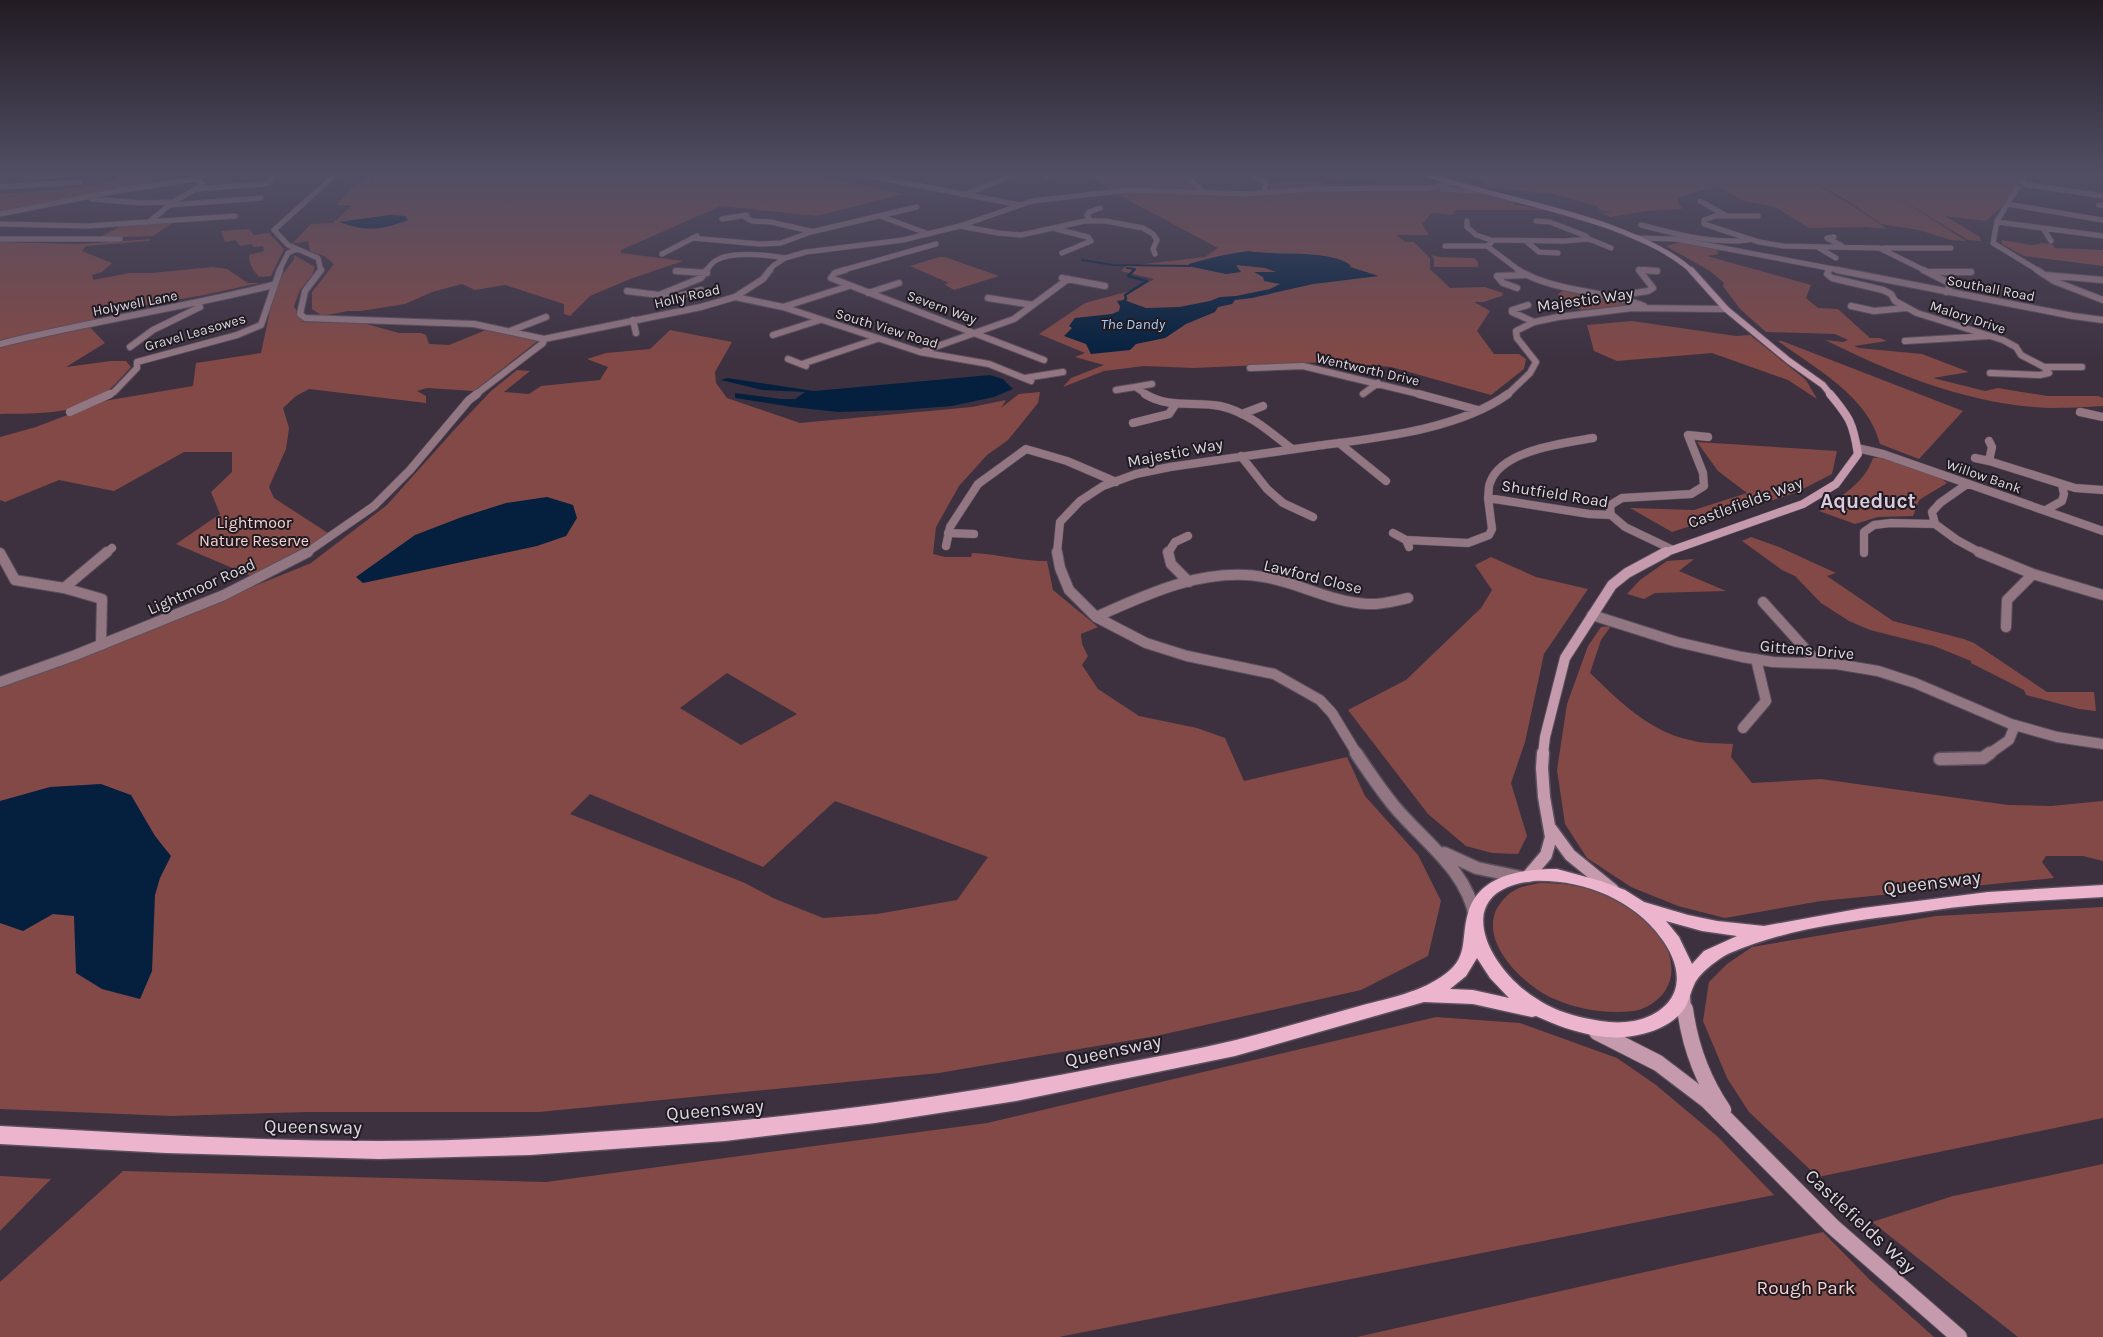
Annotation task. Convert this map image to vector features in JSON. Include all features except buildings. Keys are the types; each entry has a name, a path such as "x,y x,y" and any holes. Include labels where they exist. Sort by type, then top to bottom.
{"main road":[{"path":"1635,236 1682,262 1726,309 1789,361 1823,385 1849,417 1854,428 1857,448"},
{"name":"Castlefields Way","path":"1524,876 1546,855 1551,837 1544,797 1542,768 1545,737 1565,658 1612,585 1627,573 1671,549 1803,504 1836,484 1858,454 1857,448"},
{"name":"Castlefields Way","path":"1550,828 1570,856 1623,896"},
{"path":"1551,1015 1520,998 1496,976 1481,952 1475,923 1483,899 1488,894 1498,885 1524,876 1564,877 1588,881 1623,896 1652,917 1671,937 1683,960 1685,988"},
{"name":"Queensway","path":"1421,996 1473,997 1551,1015 1583,1026 1618,1030 1648,1026 1670,1013 1685,988 1710,956 1722,948 1768,931 1863,914 1988,898 2103,891"},
{"name":"Queensway","path":"1623,896 1659,913 1709,926 1768,931"},
{"name":"Queensway","path":"0,1135 166,1144 379,1150 530,1146 725,1132 875,1114 1016,1093 1235,1048 1421,996 1446,983 1464,968 1474,945 1475,923"},
{"name":"Castlefields Way","path":"1685,988 1689,1036 1695,1058 1719,1104 1739,1131"},
{"name":"Castlefields Way","path":"1583,1026 1643,1054 1691,1086 1739,1131 1822,1216 1959,1337"}],"street":[{"path":"8,239 15,236"},
{"path":"90,240 97,236"},
{"path":"278,236 280,240 318,258 322,266 321,273 304,291 300,314 305,318 465,324 510,331 544,339"},
{"path":"662,254 696,236"},
{"path":"692,238 770,244 782,243 797,236"},
{"name":"Holly Road","path":"544,339 701,308 735,297 763,279 773,266 785,258 806,252 920,236"},
{"path":"1062,254 1090,241 1086,236"},
{"path":"1155,254 1153,249 1157,240 1156,236"},
{"path":"1480,236 1491,240 1526,241 1589,239"},
{"path":"1586,236 1611,248"},
{"path":"1693,236 1730,242 1751,239"},
{"path":"1743,236 1783,246 1951,248"},
{"path":"1993,236 1994,243 2023,260 2042,275 2076,291 2103,300"},
{"path":"2048,236 2051,241"},
{"path":"1834,237 1827,238 1843,246"},
{"name":"Southall Road","path":"1639,238 1676,238 1946,292 2103,320"},
{"path":"0,239 120,239"},
{"path":"1487,246 1491,243 1491,240"},
{"path":"1526,241 1539,252 1558,253"},
{"name":"Severn Way","path":"936,244 835,273 831,278 1044,360"},
{"path":"1909,244 1920,249"},
{"path":"1445,246 1487,246 1526,276"},
{"path":"1818,247 1836,258"},
{"path":"1879,248 1947,282 1950,286 1946,292"},
{"name":"Gravel Leasowes","path":"70,412 96,402 114,392 137,368 137,362 237,335 261,324 273,285 288,253 297,249"},
{"path":"1069,251 1080,253"},
{"path":"659,295 672,288 696,281 707,273 717,259 730,255 764,254 785,258"},
{"name":"Malory Drive","path":"1830,269 1827,274 1832,278 1884,290 1891,294 1895,302 1906,308 1993,336 2016,348 2021,355 2044,367"},
{"path":"1636,294 1653,288 1639,270 1657,271"},
{"path":"676,271 707,273"},
{"path":"1925,272 1971,272"},
{"path":"2042,275 2103,280"},
{"path":"1517,288 1503,283 1497,276 1526,276 1620,296 1645,307"},
{"path":"920,352 1014,319 1033,306 1064,279 1105,286"},
{"path":"891,280 906,285"},
{"path":"868,293 899,283"},
{"name":"Holywell Lane","path":"0,344 51,331 215,300 273,285"},
{"path":"783,307 849,286"},
{"path":"627,291 677,298 701,290"},
{"path":"1620,296 1628,295"},
{"name":"South View Road","path":"735,297 783,307 920,352 989,364 1031,381"},
{"path":"988,298 1033,306"},
{"path":"130,347 153,330 215,300"},
{"path":"1528,305 1512,310 1512,312 1534,322"},
{"path":"1851,306 1874,311 1906,308"},
{"name":"Majestic Way","path":"1475,923 1473,905 1461,880 1448,862 1394,806 1357,754 1332,713 1320,700 1274,674 1187,656 1154,645 1096,617 1069,590 1060,568 1057,551 1060,522 1080,501 1103,486 1136,474 1241,456 1396,435 1452,420 1496,403 1514,390 1530,373 1536,362 1518,338 1516,331 1534,322 1558,317 1645,307 1726,309"},
{"path":"2073,316 2103,324"},
{"path":"510,331 546,317"},
{"path":"633,320 636,333"},
{"path":"773,335 820,320"},
{"path":"777,328 785,331"},
{"path":"1905,341 1917,338 1954,339 1993,336"},
{"name":"Lightmoor Road","path":"0,682 101,645 224,595 299,558 374,506 410,470 469,400 543,343 544,339"},
{"path":"802,364 877,339"},
{"path":"788,359 811,368"},
{"name":"Wentworth Drive","path":"1250,368 1304,366 1378,383 1478,410"},
{"path":"2044,367 2082,367"},
{"path":"1990,372 2040,375 2049,373 2044,367"},
{"path":"1024,378 1063,372"},
{"path":"1363,394 1378,383"},
{"path":"1116,390 1152,384"},
{"path":"1135,387 1148,398 1174,405 1215,406 1242,414 1292,449"},
{"path":"1138,421 1169,414 1174,405"},
{"path":"1242,414 1263,406"},
{"path":"2080,412 2103,417"},
{"path":"1611,515 1610,508 1612,504 1622,498 1691,494 1704,486 1706,477 1691,446 1688,435 1708,437"},
{"path":"1488,498 1488,491 1493,477 1502,465 1523,453 1593,438"},
{"path":"1989,440 1992,447 1989,461"},
{"path":"1339,443 1386,481"},
{"path":"946,546 948,533 956,515 978,484 1027,445 1116,482"},
{"name":"Willow Bank","path":"1857,448 1883,454 2103,531"},
{"path":"1241,456 1267,489 1283,503 1313,518"},
{"path":"1976,458 2032,473 2062,485 2102,491"},
{"path":"1935,524 1932,512 1940,503 1967,484"},
{"path":"2046,510 2062,501 2064,494 2062,485"},
{"name":"Shutfield Road","path":"1393,533 1408,543 1473,543 1489,535 1492,529 1488,498 1589,514 1611,515 1625,526 1671,549"},
{"path":"1864,553 1864,532 1874,525 1891,523 1935,524 1957,540 1982,553 2032,574 2103,595"},
{"path":"948,533 974,534"},
{"path":"1188,536 1175,542 1168,552 1171,564 1189,582"},
{"path":"64,588 112,548"},
{"path":"0,553 15,580 64,588 102,599 101,645"},
{"path":"2006,627 2007,600 2032,574"},
{"name":"Lawford Close","path":"1096,617 1131,601 1212,576 1247,575 1265,577 1349,603 1375,606 1390,604 1408,598"},
{"path":"1763,602 1818,663"},
{"name":"Gittens Drive","path":"1592,615 1671,641 1756,659 1836,664 1907,680 1982,713 2015,725 2056,736 2103,744"},
{"path":"1743,728 1766,702 1756,659"},
{"path":"1940,759 1983,758 2009,740 2015,725"},
{"name":"Majestic Way","path":"1429,842 1464,864 1498,874 1524,876"}],"green space":[{"path":"101,236 142,236 98,238"},
{"path":"223,236 272,236 284,249 271,276 259,277 253,269 249,255 264,251 263,246 254,247 251,244 240,246 236,240 225,242"},
{"path":"299,236 652,236 621,250 621,253 683,261 630,279 590,296 570,316 564,314 564,304 505,285 475,290 462,284 432,292 405,304 322,316 312,309 312,292 334,264 324,256 310,251 308,241 292,244"},
{"path":"1196,236 1398,236 1405,242 1414,242 1430,258 1430,269 1450,288 1485,287 1503,293 1502,296 1483,302 1474,302 1490,311 1477,331 1494,354 1519,354 1526,359 1524,369 1491,395 1391,367 1326,362 1194,368 1144,366 1104,371 1063,387 1071,378 1104,365 1075,357 1085,353 1039,334 1085,303 1137,289 1154,279 1121,271 1126,266 1205,257 1218,248"},
{"path":"1939,236 1959,236 1966,241 1951,240"},
{"path":"1962,236 1979,236 1981,241 1968,240"},
{"path":"151,239 149,241 86,246 82,251 112,263 102,272 92,275 93,280 129,273 152,273 213,267 227,269 248,283 260,283 204,295 93,314 96,321 0,342 0,242 80,244"},
{"path":"2002,240 2031,245 2040,243 2052,244 2055,248 2103,250 2103,266 2024,256 2002,244"},
{"path":"1680,242 1717,248 1718,254 1707,256 1811,285 1806,298 1818,308 1838,309 1870,338 1880,338 1887,341 1854,346 1922,354 1969,372 1933,378 1985,391 1998,388 2047,396 2098,396 2103,398 2103,406 2050,408 2020,406 1991,401 1934,386 1906,376 1825,340 1843,342 1848,340 1835,334 1766,332 1740,309 1723,286 1724,283 1710,271 1666,246"},
{"name":"Lightmoor Nature Reserve","path":"294,255 315,267 312,275 300,290 294,306 303,322 363,323 399,333 421,333 426,335 429,344 449,345 486,330 540,339 474,391 427,388 417,391 426,396 426,403 309,389 296,396 283,408 289,428 286,449 269,487 274,498 328,533 292,557 251,576 176,544 220,514 211,492 232,472 232,452 184,452 114,491 59,480 5,502 0,500 0,437 36,427 104,401 193,386 196,363 261,353 271,306 280,278 294,259"},
{"path":"1431,255 1474,258 1478,262 1478,267 1434,267 1434,259"},
{"path":"945,257 999,276 954,290 944,284 949,283 910,266"},
{"path":"1567,288 1632,305 1581,310 1563,301 1558,294"},
{"path":"1632,321 1736,336 1750,335 1806,380 1817,399 1788,380 1712,353 1617,361 1594,351 1587,325"},
{"path":"88,325 105,343 66,367 126,361 131,367 116,384 99,398 72,409 43,413 0,414 0,345"},
{"path":"670,330 732,342 715,372 716,383 727,398 800,423 972,407 1006,400 1001,408 1019,394 1040,392 1038,403 1008,440 987,455 959,486 936,527 933,554 945,557 971,557 972,553 1047,561 1053,590 1098,627 1081,634 1082,644 1088,656 1082,665 1098,689 1139,716 1197,728 1225,738 1244,781 1347,757 1365,796 1418,855 1441,901 1428,956 1361,990 1156,1036 939,1073 539,1112 309,1112 171,1116 0,1109 0,687 79,658 311,563 387,505 491,391 517,370 530,371 504,392 529,394 541,386 600,380 608,367 587,359 606,353 650,349","holes":["727,673 797,714 741,745 680,708","590,794 763,867 835,801 988,857 957,900 877,914 823,918 773,898 745,883 570,814"]},
{"path":"1778,341 1963,411 1919,459 1880,444 1874,427 1852,398 1824,373"},
{"path":"1697,442 1837,451 1832,474 1795,493 1672,532 1630,508 1694,510 1747,493 1718,471"},
{"name":"Aqueduct","path":"1883,457 1938,476 1947,483 1919,500 1913,516 1878,517 1855,524 1819,511 1858,482 1873,458"},
{"path":"1751,537 1779,547 1836,573 1827,576 1893,621 1974,643 2047,692 2094,692 2096,711 2079,709 2026,695 2024,690 1971,663 1971,661 1934,646 1870,630 1849,621 1821,603 1795,576 1782,570 1742,541"},
{"path":"1491,557 1536,577 1588,589 1544,654 1525,742 1511,783 1527,836 1518,854 1492,853 1466,846 1428,814 1348,710 1406,680 1481,608 1492,590 1475,565"},
{"path":"1694,559 1679,571 1726,591 1655,593 1644,599 1627,594 1640,580 1667,561"},
{"path":"1611,626 1601,640 1590,673 1623,704 1661,730 1695,741 1733,744 1731,757 1752,783 1821,779 2008,805 2051,806 2103,801 2103,861 2083,856 2046,856 2042,862 2054,878 1821,901 1725,918 1678,906 1631,887 1587,858 1565,824 1557,770 1567,704 1588,646 1601,627"},
{"path":"1539,883 1570,885 1600,892 1630,908 1653,927 1662,939 1671,965 1671,978 1662,995 1647,1006 1634,1011 1592,1010 1572,1006 1552,998 1529,984 1518,974 1500,950 1494,937 1493,923 1496,910 1500,903 1514,891"},
{"path":"2103,907 2103,1118 1818,1177 1749,1112 1727,1078 1703,1021 1709,982 1727,964 1752,947 1936,916"},
{"path":"1436,1017 1520,1023 1617,1058 1656,1085 1718,1137 1774,1195 1059,1337 0,1337 0,1282 123,1171 546,1182 987,1123"},
{"path":"2103,1164 2103,1337 2018,1337 1872,1222 1953,1196"},
{"path":"0,1176 51,1179 0,1231"},
{"name":"Rough Park","path":"1823,1232 1870,1280 1934,1337 1357,1337"}],"water":[{"name":"The Dandy","path":"1248,251 1331,257 1343,261 1350,267 1379,276 1313,284 1235,300 1232,304 1218,307 1215,312 1186,324 1165,338 1136,344 1130,350 1091,354 1086,344 1064,336 1072,328 1069,326 1075,318 1112,314 1119,311 1120,306 1117,301 1124,300 1146,308 1179,307 1210,301 1220,297 1236,296 1270,289 1280,284 1264,281 1263,277 1254,272 1276,272 1265,268 1236,265 1241,272 1226,274 1188,266 1203,260"},
{"path":"990,375 1003,379 1013,389 994,397 952,406 838,412 735,398 735,393 795,399 805,392 762,390 721,380 727,378 814,391"},
{"path":"547,497 573,505 577,518 566,536 537,546 363,583 356,577 415,535 506,503"},
{"path":"101,784 131,795 155,836 171,856 160,878 155,895 152,971 140,999 102,989 76,973 74,916 53,914 23,931 0,923 0,801 50,787"}],"waterway":[{"path":"1082,260 1113,265 1192,266"},
{"path":"1127,268 1135,269 1128,276 1147,281 1125,295 1126,299 1124,301 1127,304"}],"district":[{"name":"Aqueduct","path":"1868,501"}]}
